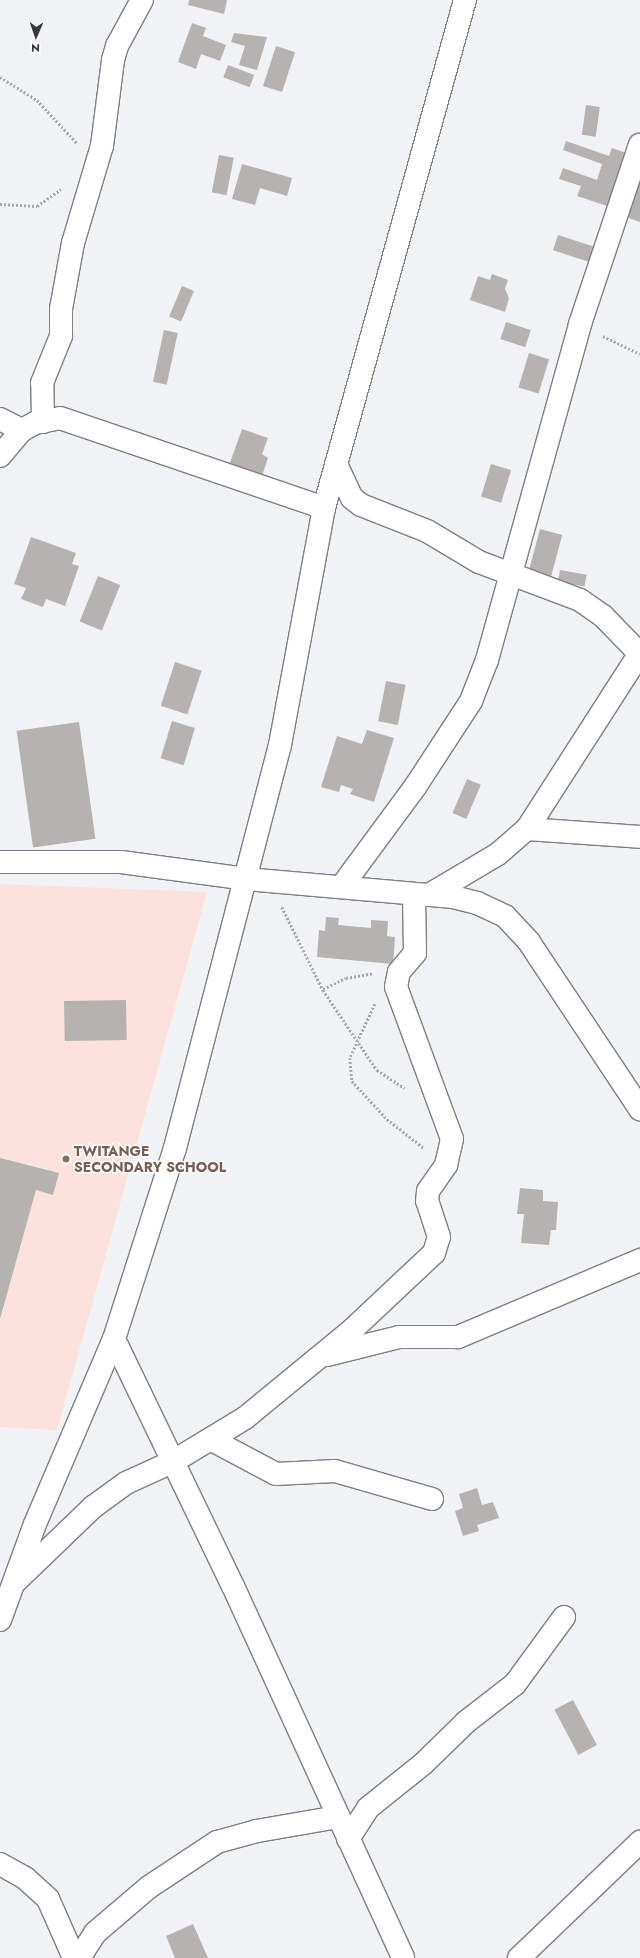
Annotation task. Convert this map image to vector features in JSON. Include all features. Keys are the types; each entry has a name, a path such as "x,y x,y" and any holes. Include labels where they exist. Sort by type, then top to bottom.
{"street":[{"path":"43,422 42,383 61,336 60,309 73,243 97,165 117,46 142,0"},
{"path":"0,1620 12,1585 114,1340 175,1148 246,879 293,682 324,508 465,0"},
{"path":"342,886 415,787 471,701 487,660 580,324 640,145"},
{"path":"0,456 22,430 43,422 60,418 81,423 324,508"},
{"path":"0,419 22,430"},
{"path":"336,464 349,492 361,505 421,529 479,562 592,607 640,653 527,829 498,854 422,894"},
{"path":"527,829 640,837"},
{"path":"0,862 121,862 246,879 269,879 422,894 477,903 505,916 529,942 633,1084 640,1109"},
{"path":"12,1585 93,1507 126,1483 174,1461 212,1440 320,1357 434,1253 439,1237 427,1201 428,1191 446,1165 452,1139 396,987 399,972 415,953 422,894"},
{"path":"320,1357 399,1337 465,1335 556,1293 640,1260"},
{"path":"114,1340 174,1461 403,1958"},
{"path":"212,1440 276,1474 335,1471 432,1499"},
{"path":"348,1839 368,1808 423,1764 466,1722 515,1684 564,1617"},
{"path":"79,1958 95,1933 150,1887 217,1842 257,1830 338,1817"},
{"path":"519,1958 640,1842"},
{"path":"0,1864 25,1878 48,1899 74,1958"}],"path":[{"path":"0,77 37,100 97,165 37,206 0,204"},
{"path":"580,324 640,354"},
{"path":"269,879 323,990 359,1038 384,1077 440,1108"},
{"path":"323,990 359,974 399,972"},
{"path":"359,1038 350,1058 352,1081 387,1119 446,1165"}],"shaded area":[{"name":"TWITANGE SECONDARY SCHOOL","path":"0,884 207,892 57,1430 0,1427"}],"building":[{"path":"189,0 227,0 224,14 188,5"},
{"path":"192,23 206,28 203,36 226,45 220,61 201,54 196,69 178,62"},
{"path":"234,33 267,37 257,70 239,65 245,46 231,42"},
{"path":"276,46 295,52 282,92 263,86"},
{"path":"228,65 254,75 249,87 223,77"},
{"path":"586,105 600,107 596,137 582,135"},
{"path":"566,141 609,156 612,148 626,153 607,206 577,196 581,186 559,179 563,168 597,180 602,164 563,150"},
{"path":"219,155 234,158 226,195 212,192"},
{"path":"242,164 292,178 287,196 260,188 255,205 232,199"},
{"path":"640,170 640,222 623,216"},
{"path":"558,235 595,247 590,262 553,250"},
{"path":"492,274 508,280 505,289 509,298 505,312 470,300 478,276 490,280"},
{"path":"182,286 194,291 181,321 169,316"},
{"path":"506,322 531,330 525,347 500,339"},
{"path":"164,330 178,333 167,385 153,382"},
{"path":"529,353 549,359 539,394 518,387"},
{"path":"242,429 268,438 262,454 268,458 261,479 228,468"},
{"path":"491,464 511,470 501,503 481,497"},
{"path":"540,529 562,535 551,576 529,571"},
{"path":"31,537 76,553 72,564 79,566 65,606 46,599 43,607 21,599 26,588 14,584"},
{"path":"560,570 587,575 585,587 558,582"},
{"path":"98,576 120,585 102,630 80,621"},
{"path":"175,662 202,671 187,714 161,706"},
{"path":"386,681 406,685 398,725 378,721"},
{"path":"172,721 195,728 184,765 161,758"},
{"path":"79,722 95,839 33,848 17,731"},
{"path":"367,730 394,738 374,802 350,794 353,789 341,785 339,792 321,787 337,736 362,744"},
{"path":"467,779 481,785 466,819 453,813"},
{"path":"326,917 339,918 338,925 371,928 371,920 388,921 387,936 395,937 393,964 317,957 319,930 325,931"},
{"path":"126,1000 127,1040 65,1041 64,1001"},
{"path":"0,1158 59,1173 53,1195 36,1190 0,1319"},
{"path":"520,1188 543,1190 543,1201 558,1202 556,1230 551,1230 549,1245 521,1243 524,1214 517,1214"},
{"path":"477,1488 482,1505 493,1502 499,1518 477,1525 479,1531 463,1536 455,1511 463,1508 459,1494"},
{"path":"573,1700 597,1745 578,1755 554,1710"},
{"path":"193,1924 208,1958 175,1958 166,1936"}],"place":[{"name":"TWITANGE SECONDARY SCHOOL","path":"66,1159"}]}
